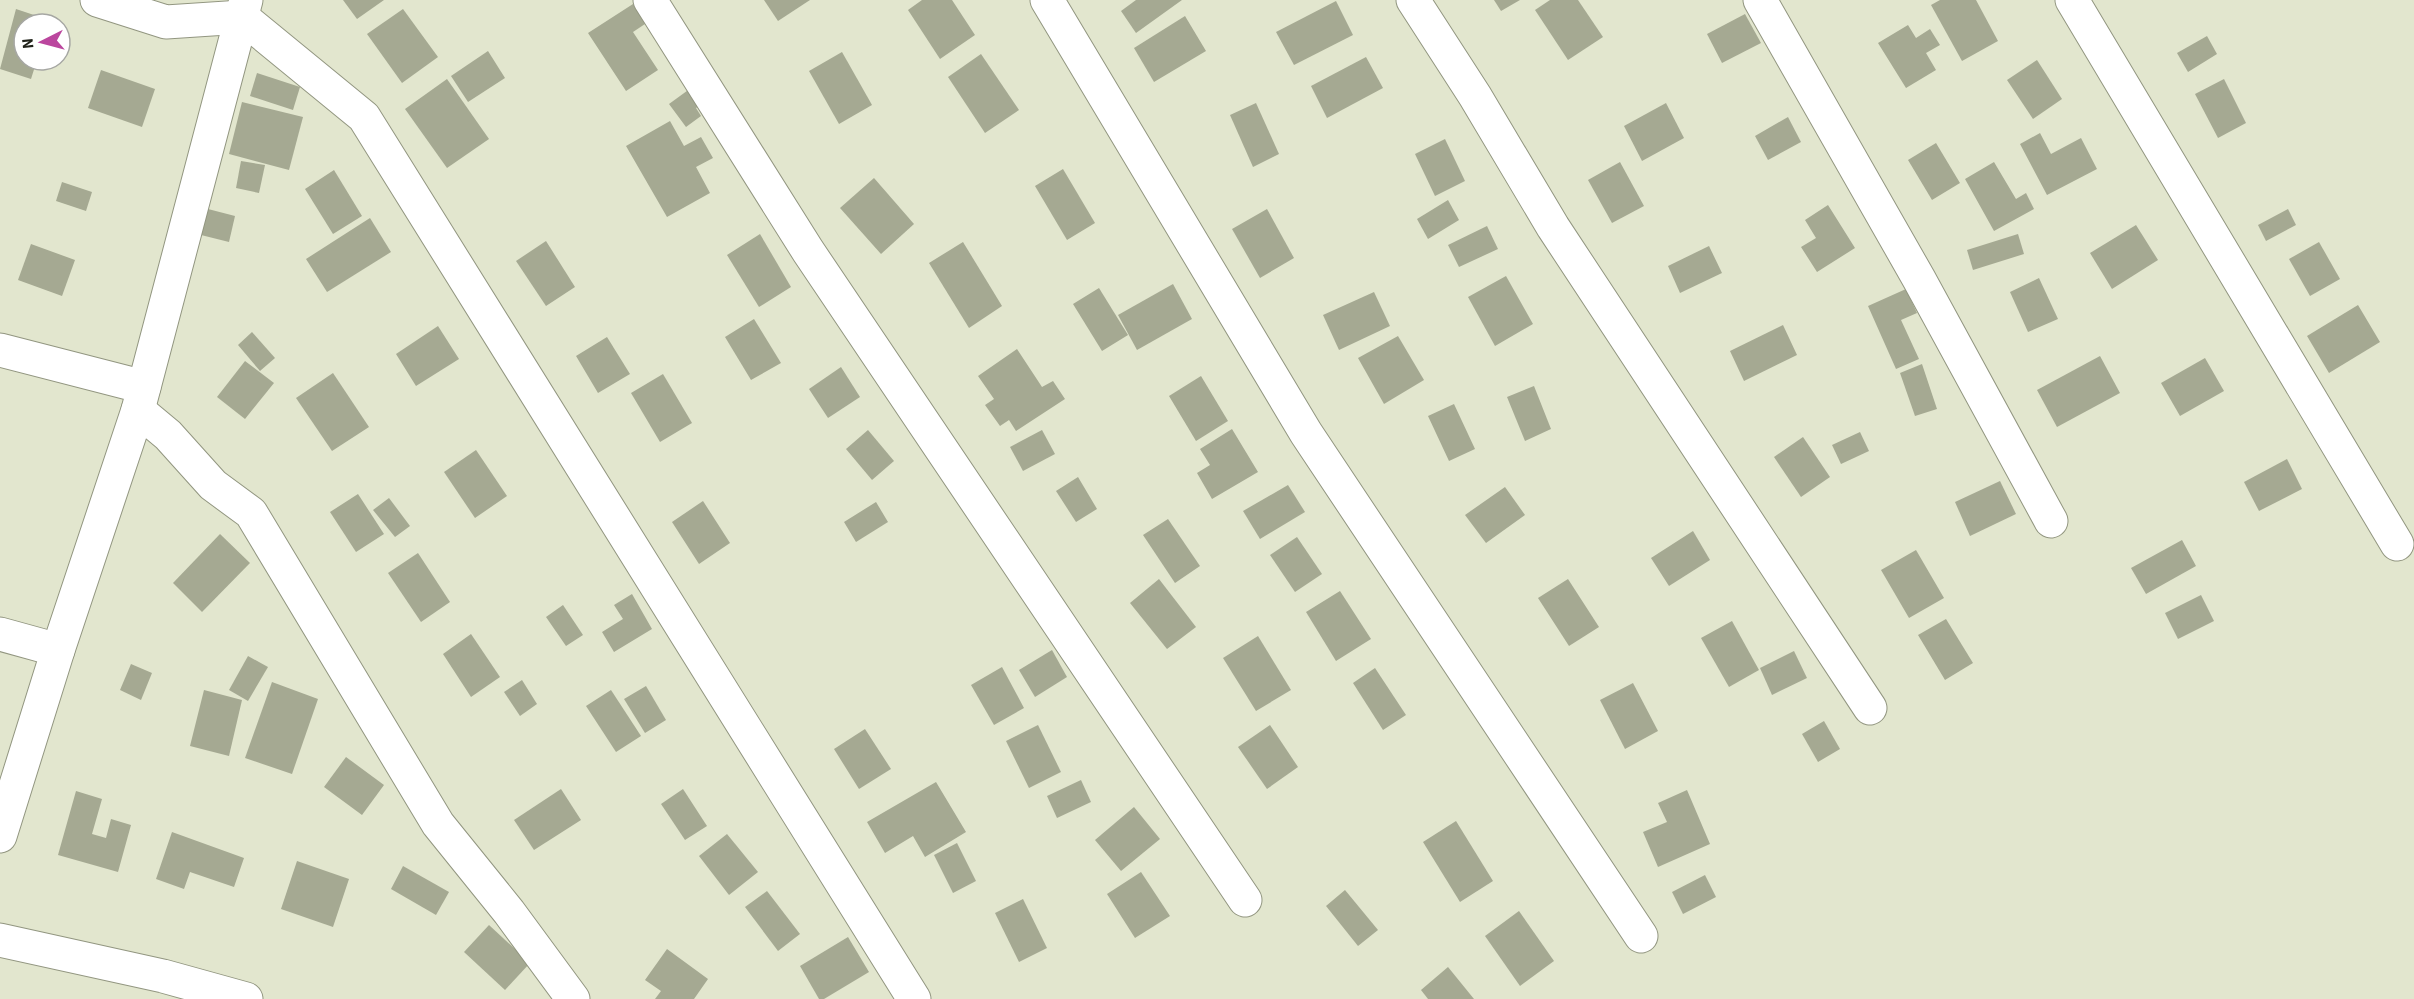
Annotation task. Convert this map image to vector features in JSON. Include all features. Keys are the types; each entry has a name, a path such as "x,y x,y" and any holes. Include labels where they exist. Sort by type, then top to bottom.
{"street":[{"path":"97,0 166,22 244,9"},
{"path":"650,0 808,251 1245,900"},
{"path":"1047,0 1306,433 1641,936"},
{"path":"1413,0 1475,96 1553,227 1870,708"},
{"path":"1760,0 1919,279 2051,521"},
{"path":"2072,0 2397,544"},
{"path":"0,836 58,650 141,399 244,9"},
{"path":"244,9 364,117 914,999"},
{"path":"0,350 141,399 168,435 213,485 251,513 438,824 509,912 573,999"},
{"path":"0,634 58,650"},
{"path":"0,940 163,976 246,999"}],"building":[{"path":"343,0 384,0 357,19"},
{"path":"764,0 810,0 778,21"},
{"path":"922,0 952,0 975,35 940,59 908,10"},
{"path":"1136,0 1182,0 1136,33 1121,11"},
{"path":"1494,0 1520,0 1501,11"},
{"path":"1550,0 1578,0 1603,37 1568,60 1535,10"},
{"path":"1940,0 1976,0 1998,41 1962,61 1931,5"},
{"path":"1336,1 1353,35 1294,65 1276,32"},
{"path":"633,4 645,24 633,32 658,70 626,91 588,33"},
{"path":"403,9 438,57 402,83 367,34"},
{"path":"1745,14 1761,43 1722,63 1707,34"},
{"path":"1185,16 1206,51 1154,82 1134,48"},
{"path":"12,24 12,72 33,72 31,79 0,69"},
{"path":"1908,25 1916,38 1930,29 1940,45 1926,53 1936,70 1906,88 1878,43"},
{"path":"2207,36 2217,54 2188,72 2177,53"},
{"path":"488,51 505,78 468,102 451,76"},
{"path":"842,52 872,105 839,124 809,71"},
{"path":"981,54 1019,110 985,133 948,77"},
{"path":"1366,57 1383,88 1327,118 1311,86"},
{"path":"2037,60 2062,99 2033,119 2007,80"},
{"path":"101,70 155,89 142,127 88,108"},
{"path":"257,73 300,87 293,110 250,96"},
{"path":"447,79 489,139 447,168 405,109"},
{"path":"2224,79 2246,123 2218,138 2195,94"},
{"path":"691,88 702,104 696,108 701,116 686,127 669,104"},
{"path":"242,102 303,117 289,170 229,154"},
{"path":"1256,103 1279,154 1253,167 1230,115"},
{"path":"1666,103 1684,138 1642,161 1624,126"},
{"path":"1788,117 1801,142 1768,160 1755,136"},
{"path":"670,121 684,146 701,137 713,158 696,167 710,193 667,217 626,146"},
{"path":"2040,133 2051,154 2081,138 2097,169 2047,195 2020,144"},
{"path":"1445,139 1465,181 1435,196 1415,154"},
{"path":"1936,143 1960,183 1932,200 1908,160"},
{"path":"241,161 265,165 259,193 236,188"},
{"path":"1620,162 1644,206 1612,223 1588,180"},
{"path":"1994,162 2016,199 2026,193 2034,209 1994,231 1965,179"},
{"path":"1063,169 1095,223 1067,240 1035,186"},
{"path":"334,170 362,216 333,234 305,189"},
{"path":"874,178 914,224 881,254 840,208"},
{"path":"62,182 92,192 86,211 56,201"},
{"path":"1448,200 1459,220 1428,239 1417,219"},
{"path":"1828,205 1855,248 1817,272 1801,247 1816,238 1805,220"},
{"path":"208,209 235,216 229,242 201,235"},
{"path":"1267,209 1294,258 1260,278 1232,229"},
{"path":"2288,209 2296,225 2266,241 2258,225"},
{"path":"370,218 391,252 327,292 306,259"},
{"path":"2136,225 2158,260 2112,289 2090,253"},
{"path":"1487,226 1498,249 1459,267 1448,245"},
{"path":"760,234 791,287 759,307 727,255"},
{"path":"2018,234 2024,254 1973,270 1967,250"},
{"path":"546,241 575,287 546,306 516,261"},
{"path":"963,242 1002,306 969,328 929,263"},
{"path":"2319,242 2340,279 2310,296 2289,259"},
{"path":"31,244 75,260 62,296 18,280"},
{"path":"1709,246 1722,273 1680,293 1668,266"},
{"path":"1506,276 1533,324 1495,346 1468,297"},
{"path":"2039,278 2058,319 2028,332 2010,292"},
{"path":"1173,284 1192,319 1137,350 1118,315"},
{"path":"1099,288 1128,335 1102,351 1073,304"},
{"path":"1906,289 1917,313 1901,320 1919,359 1896,369 1868,306"},
{"path":"1374,292 1390,326 1339,350 1323,315"},
{"path":"2358,305 2380,342 2329,373 2307,336"},
{"path":"754,319 781,363 751,380 725,337"},
{"path":"1783,325 1797,355 1744,381 1730,351"},
{"path":"438,326 459,359 416,386 396,354"},
{"path":"252,332 275,358 260,371 238,345"},
{"path":"1398,336 1424,380 1384,404 1358,358"},
{"path":"607,337 630,374 598,393 576,356"},
{"path":"1017,349 1042,387 1053,381 1065,399 1016,431 1009,420 1000,426 985,405 994,399 978,376"},
{"path":"2100,356 2120,393 2057,427 2037,390"},
{"path":"2205,358 2224,391 2180,416 2161,383"},
{"path":"245,361 274,383 245,419 217,397"},
{"path":"1922,364 1937,409 1915,416 1900,373"},
{"path":"841,367 860,397 828,418 809,389"},
{"path":"333,373 369,427 332,451 296,398"},
{"path":"663,374 692,423 660,442 631,393"},
{"path":"1201,376 1228,421 1196,441 1169,396"},
{"path":"1534,386 1551,429 1525,441 1507,397"},
{"path":"1454,404 1475,449 1449,461 1428,416"},
{"path":"1232,429 1258,472 1212,499 1197,473 1210,465 1200,449"},
{"path":"868,430 894,461 872,480 846,449"},
{"path":"1042,430 1055,454 1023,471 1010,447"},
{"path":"1860,432 1869,451 1841,464 1832,445"},
{"path":"1803,437 1830,477 1801,497 1774,457"},
{"path":"476,450 507,496 475,518 444,472"},
{"path":"2287,459 2302,489 2259,511 2244,482"},
{"path":"1078,477 1097,509 1076,522 1056,491"},
{"path":"2000,481 2016,514 1970,536 1955,502"},
{"path":"1288,485 1305,512 1260,539 1243,511"},
{"path":"1505,487 1525,515 1486,543 1465,515"},
{"path":"358,494 384,534 356,552 330,512"},
{"path":"389,498 410,526 395,537 373,510"},
{"path":"703,501 730,543 699,564 672,522"},
{"path":"876,502 888,522 856,542 844,522"},
{"path":"1168,519 1200,566 1175,583 1143,535"},
{"path":"1693,531 1710,560 1669,586 1651,558"},
{"path":"220,534 250,563 202,612 173,583"},
{"path":"1297,537 1322,574 1295,592 1270,555"},
{"path":"2182,540 2196,566 2146,594 2131,568"},
{"path":"1916,550 1944,598 1909,618 1881,570"},
{"path":"418,553 450,602 421,622 388,573"},
{"path":"1159,579 1196,627 1167,649 1130,603"},
{"path":"1568,579 1599,627 1569,646 1538,598"},
{"path":"1340,591 1371,639 1336,661 1306,612"},
{"path":"632,594 652,629 614,652 602,632 623,619 614,605"},
{"path":"2201,595 2214,621 2178,639 2165,613"},
{"path":"563,605 583,635 566,646 546,617"},
{"path":"1946,619 1973,663 1945,680 1918,635"},
{"path":"1732,621 1759,670 1729,687 1701,638"},
{"path":"471,634 500,677 471,697 443,654"},
{"path":"1258,636 1291,690 1256,711 1223,658"},
{"path":"1052,650 1067,677 1035,697 1019,670"},
{"path":"1794,651 1807,678 1772,695 1760,668"},
{"path":"248,656 268,667 248,701 229,690"},
{"path":"131,664 152,673 141,700 120,690"},
{"path":"1002,667 1024,708 994,725 971,685"},
{"path":"1375,668 1406,715 1383,730 1353,683"},
{"path":"522,680 537,704 520,716 504,692"},
{"path":"272,682 318,699 292,774 245,758"},
{"path":"1633,683 1658,731 1625,749 1600,700"},
{"path":"646,686 666,720 645,733 624,699"},
{"path":"204,690 242,700 229,756 190,746"},
{"path":"611,690 641,736 616,752 586,706"},
{"path":"1824,721 1840,749 1818,762 1802,734"},
{"path":"1038,725 1061,772 1029,788 1006,741"},
{"path":"1270,725 1298,767 1267,789 1238,747"},
{"path":"865,729 891,769 859,789 834,749"},
{"path":"346,757 384,785 362,815 324,787"},
{"path":"1081,780 1091,802 1057,818 1047,796"},
{"path":"936,782 966,832 925,857 913,836 885,853 867,822"},
{"path":"561,789 581,820 534,850 514,820"},
{"path":"683,789 707,826 685,840 661,804"},
{"path":"1687,790 1710,844 1658,867 1643,832 1667,822 1658,803"},
{"path":"76,791 102,799 92,834 106,838 111,819 131,825 118,872 58,855"},
{"path":"1134,807 1160,839 1121,871 1095,840"},
{"path":"1456,821 1493,881 1460,902 1423,842"},
{"path":"172,832 244,858 234,887 190,872 184,889 156,879"},
{"path":"727,834 758,872 729,895 699,856"},
{"path":"957,843 976,881 953,893 934,855"},
{"path":"297,861 349,879 333,927 281,909"},
{"path":"403,866 449,892 436,915 391,889"},
{"path":"1141,872 1170,916 1135,938 1107,894"},
{"path":"1705,875 1716,897 1683,914 1672,892"},
{"path":"1345,890 1378,930 1358,946 1326,906"},
{"path":"767,891 800,934 778,951 745,907"},
{"path":"1023,899 1047,948 1019,962 995,913"},
{"path":"1519,911 1554,961 1520,986 1485,936"},
{"path":"489,925 530,963 505,990 464,952"},
{"path":"848,937 869,972 824,999 819,999 800,966"},
{"path":"667,949 708,979 694,999 655,999 661,991 645,980"},
{"path":"1448,967 1474,999 1428,999 1421,990"}]}
